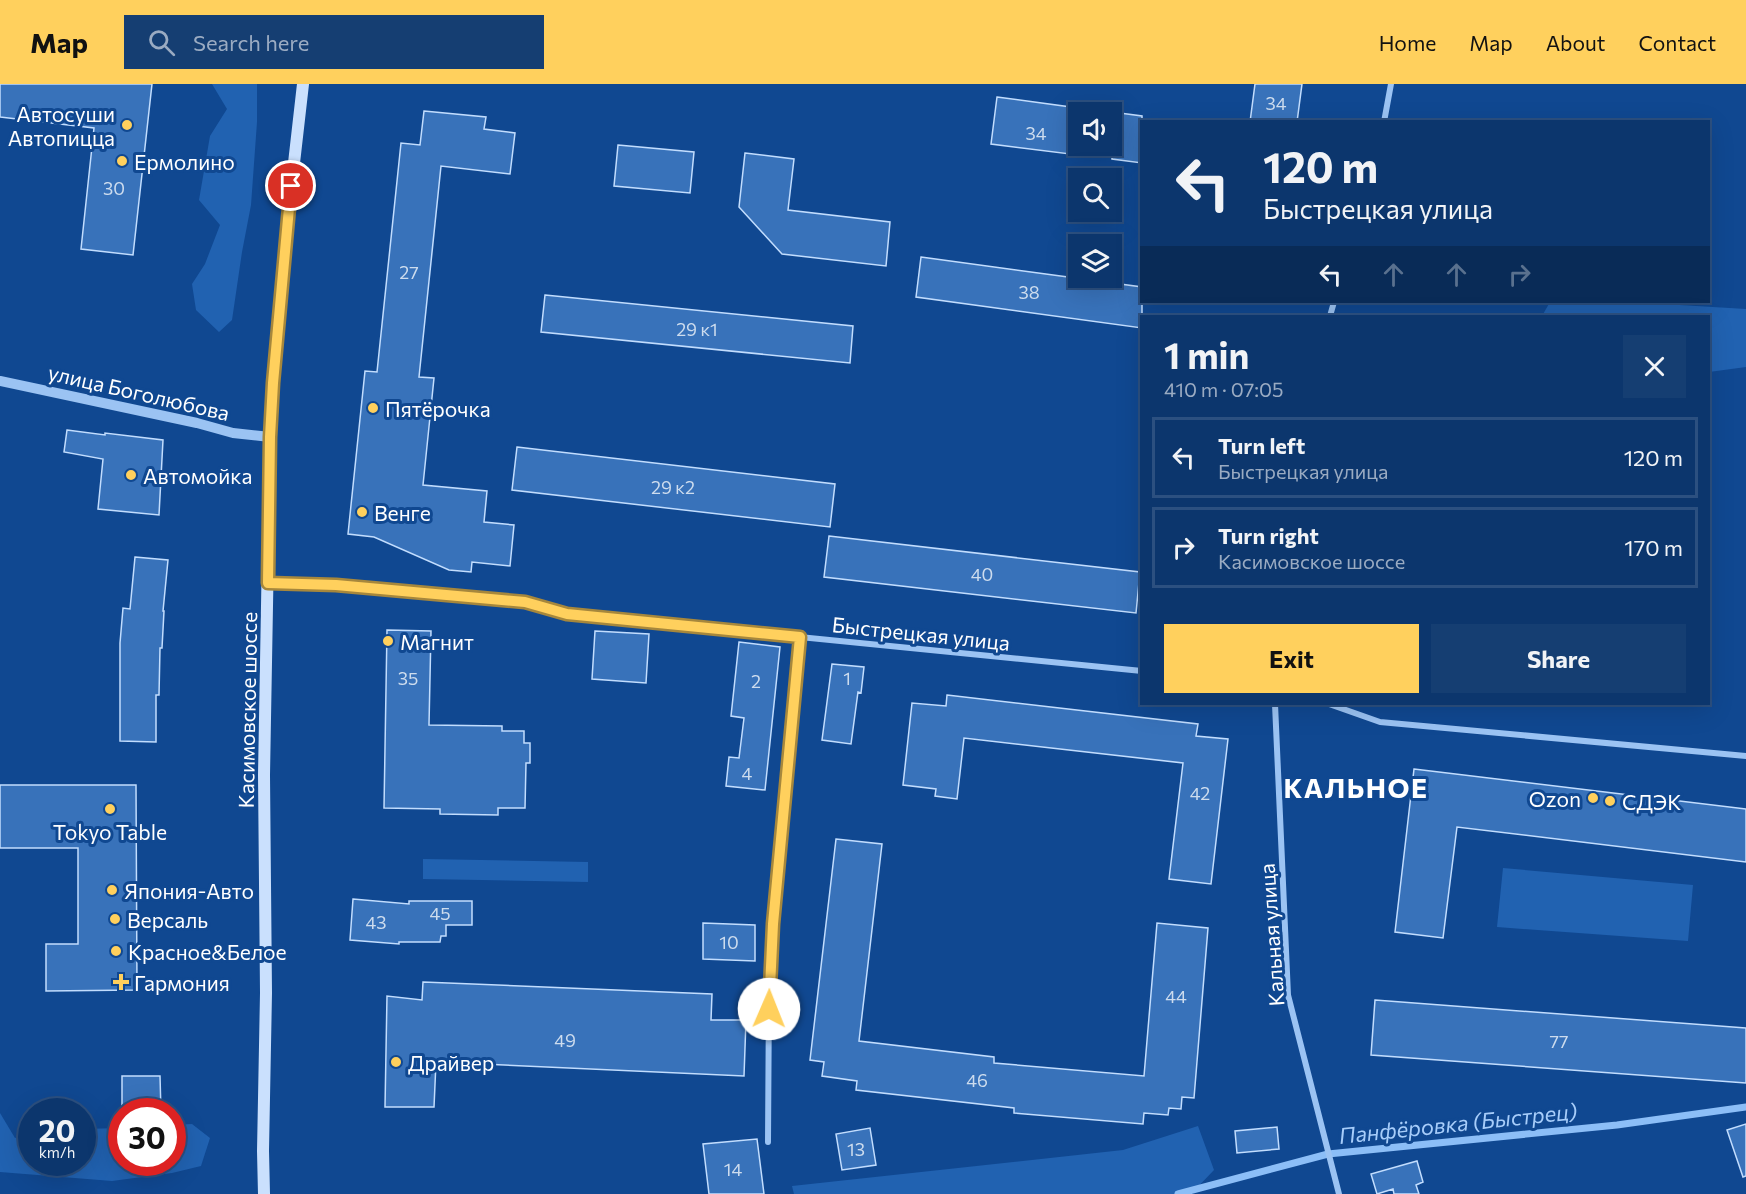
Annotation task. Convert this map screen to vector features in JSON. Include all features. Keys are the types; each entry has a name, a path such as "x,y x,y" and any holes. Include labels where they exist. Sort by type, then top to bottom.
{"main road":[{"name":"Касимовское шоссе","path":"264,1194 266,993 264,775 270,437 278,320 303,84"}],"street":[{"path":"1384,120 1391,84"},
{"name":"улица Боголюбова","path":"0,381 197,423 233,433 270,437"},
{"name":"Быстрецкая улица","path":"268,583 336,585 525,602 567,614 1140,671"},
{"path":"768,1142 769,990 773,924 800,637"},
{"name":"Кальная улица","path":"1275,705 1288,995 1339,1194"},
{"path":"1332,705 1380,722 1746,756"}],"shaded area":[{"path":"212,84 257,84 257,122 251,205 232,320 219,332 196,310 192,284 205,264 220,225 199,200 210,136 227,109"},
{"path":"1549,303 1647,303 1746,309 1746,367 1710,372 1710,315 1543,315"},
{"path":"423,859 588,862 588,882 423,879"},
{"path":"1503,868 1693,885 1688,941 1497,927"},
{"path":"0,1113 15,1138 18,1137 18,1173 0,1172"},
{"path":"186,1124 192,1124 210,1138 201,1166 186,1170"},
{"path":"1198,1126 1214,1170 1191,1194 794,1194 792,1186 1123,1150"},
{"path":"108,1128 108,1176 150,1176 112,1181 50,1176 96,1176 96,1129"}],"building":[{"path":"0,84 152,84 133,255 81,249 94,128 0,117"},
{"path":"1255,84 1302,84 1297,120 1250,120"},
{"path":"997,97 1068,107 1068,154 991,144"},
{"path":"424,111 486,117 484,129 515,133 510,174 441,166 419,377 434,378 423,485 487,491 484,522 514,525 510,566 472,562 471,572 449,570 374,537 348,534 365,371 377,372 401,143 420,145"},
{"path":"1122,113 1142,116 1140,120 1140,163 1112,159 1112,156 1122,156"},
{"path":"618,145 694,152 690,193 614,186"},
{"path":"745,153 794,159 788,210 890,222 886,266 782,254 739,207"},
{"path":"921,257 1068,277 1068,288 1122,288 1122,284 1140,287 1142,315 1140,315 1140,328 916,297"},
{"path":"545,295 853,326 850,363 541,332"},
{"name":"Автомойка","path":"67,430 163,440 159,515 98,509 103,459 64,452"},
{"path":"517,447 835,484 830,527 512,490"},
{"path":"829,536 1140,572 1136,613 824,577"},
{"path":"135,557 168,560 162,648 160,648 159,695 156,695 156,742 120,741 120,643 123,608 130,609"},
{"path":"387,630 431,631 429,725 502,726 502,731 524,731 524,743 530,743 530,763 526,763 525,808 498,808 498,815 440,814 440,809 384,808"},
{"path":"595,631 649,634 646,683 592,679"},
{"path":"739,642 780,647 765,790 726,786 729,757 739,758 744,718 731,716"},
{"path":"832,664 864,667 851,744 822,740"},
{"path":"947,695 1198,724 1196,736 1228,739 1211,884 1169,879 1183,763 964,738 957,799 935,796 936,789 903,785 912,703 946,706"},
{"path":"1414,769 1746,809 1746,862 1457,827 1443,938 1395,932"},
{"path":"0,785 136,785 137,990 46,991 46,944 78,944 78,848 0,848"},
{"path":"836,839 882,844 859,1041 994,1057 994,1063 1144,1076 1157,923 1208,928 1194,1098 1182,1097 1181,1109 1169,1108 1168,1115 1144,1113 1143,1124 1014,1113 1014,1108 856,1090 857,1081 822,1076 824,1062 810,1060"},
{"path":"353,899 409,904 409,901 472,901 472,925 446,925 446,936 441,936 440,942 399,942 399,944 350,940"},
{"path":"703,923 755,925 755,961 703,959"},
{"path":"423,982 712,994 711,1020 746,1020 744,1076 436,1062 434,1107 385,1107 387,996 422,1000"},
{"path":"1375,1000 1746,1028 1746,1083 1371,1055"},
{"path":"122,1076 160,1076 161,1098 122,1098"},
{"path":"1746,1124 1746,1176 1743,1177 1727,1130"},
{"path":"1277,1127 1279,1149 1237,1153 1235,1131"},
{"path":"870,1128 876,1165 842,1170 836,1134"},
{"path":"757,1139 764,1194 709,1194 703,1144"},
{"path":"1417,1161 1423,1182 1416,1185 1419,1194 1394,1194 1393,1189 1377,1194 1371,1174"}],"waterway":[{"name":"Панфёровка (Быстрец)","path":"1178,1194 1328,1154 1617,1125 1746,1107"}],"place":[{"name":"Автосуши Автопицца","path":"127,125"},
{"name":"Ермолино","path":"122,161"},
{"name":"Пятёрочка","path":"373,408"},
{"name":"Автомойка","path":"131,475"},
{"name":"Венге","path":"362,512"},
{"name":"Магнит","path":"388,641"},
{"name":"Ozon","path":"1593,798"},
{"name":"СДЭК","path":"1610,801"},
{"name":"Tokyo Table","path":"110,809"},
{"name":"Япония-Авто","path":"112,890"},
{"name":"Версаль","path":"115,919"},
{"name":"Красное&Белое","path":"116,951"},
{"name":"Гармония","path":"121,982"},
{"name":"Драйвер","path":"396,1062"}],"district":[{"name":"КАЛЬНОЕ","path":"1356,787"}],"route":[{"path":"291,186 273,383 268,583 336,585 525,602 567,614 800,637 773,924 769,1009"}]}
